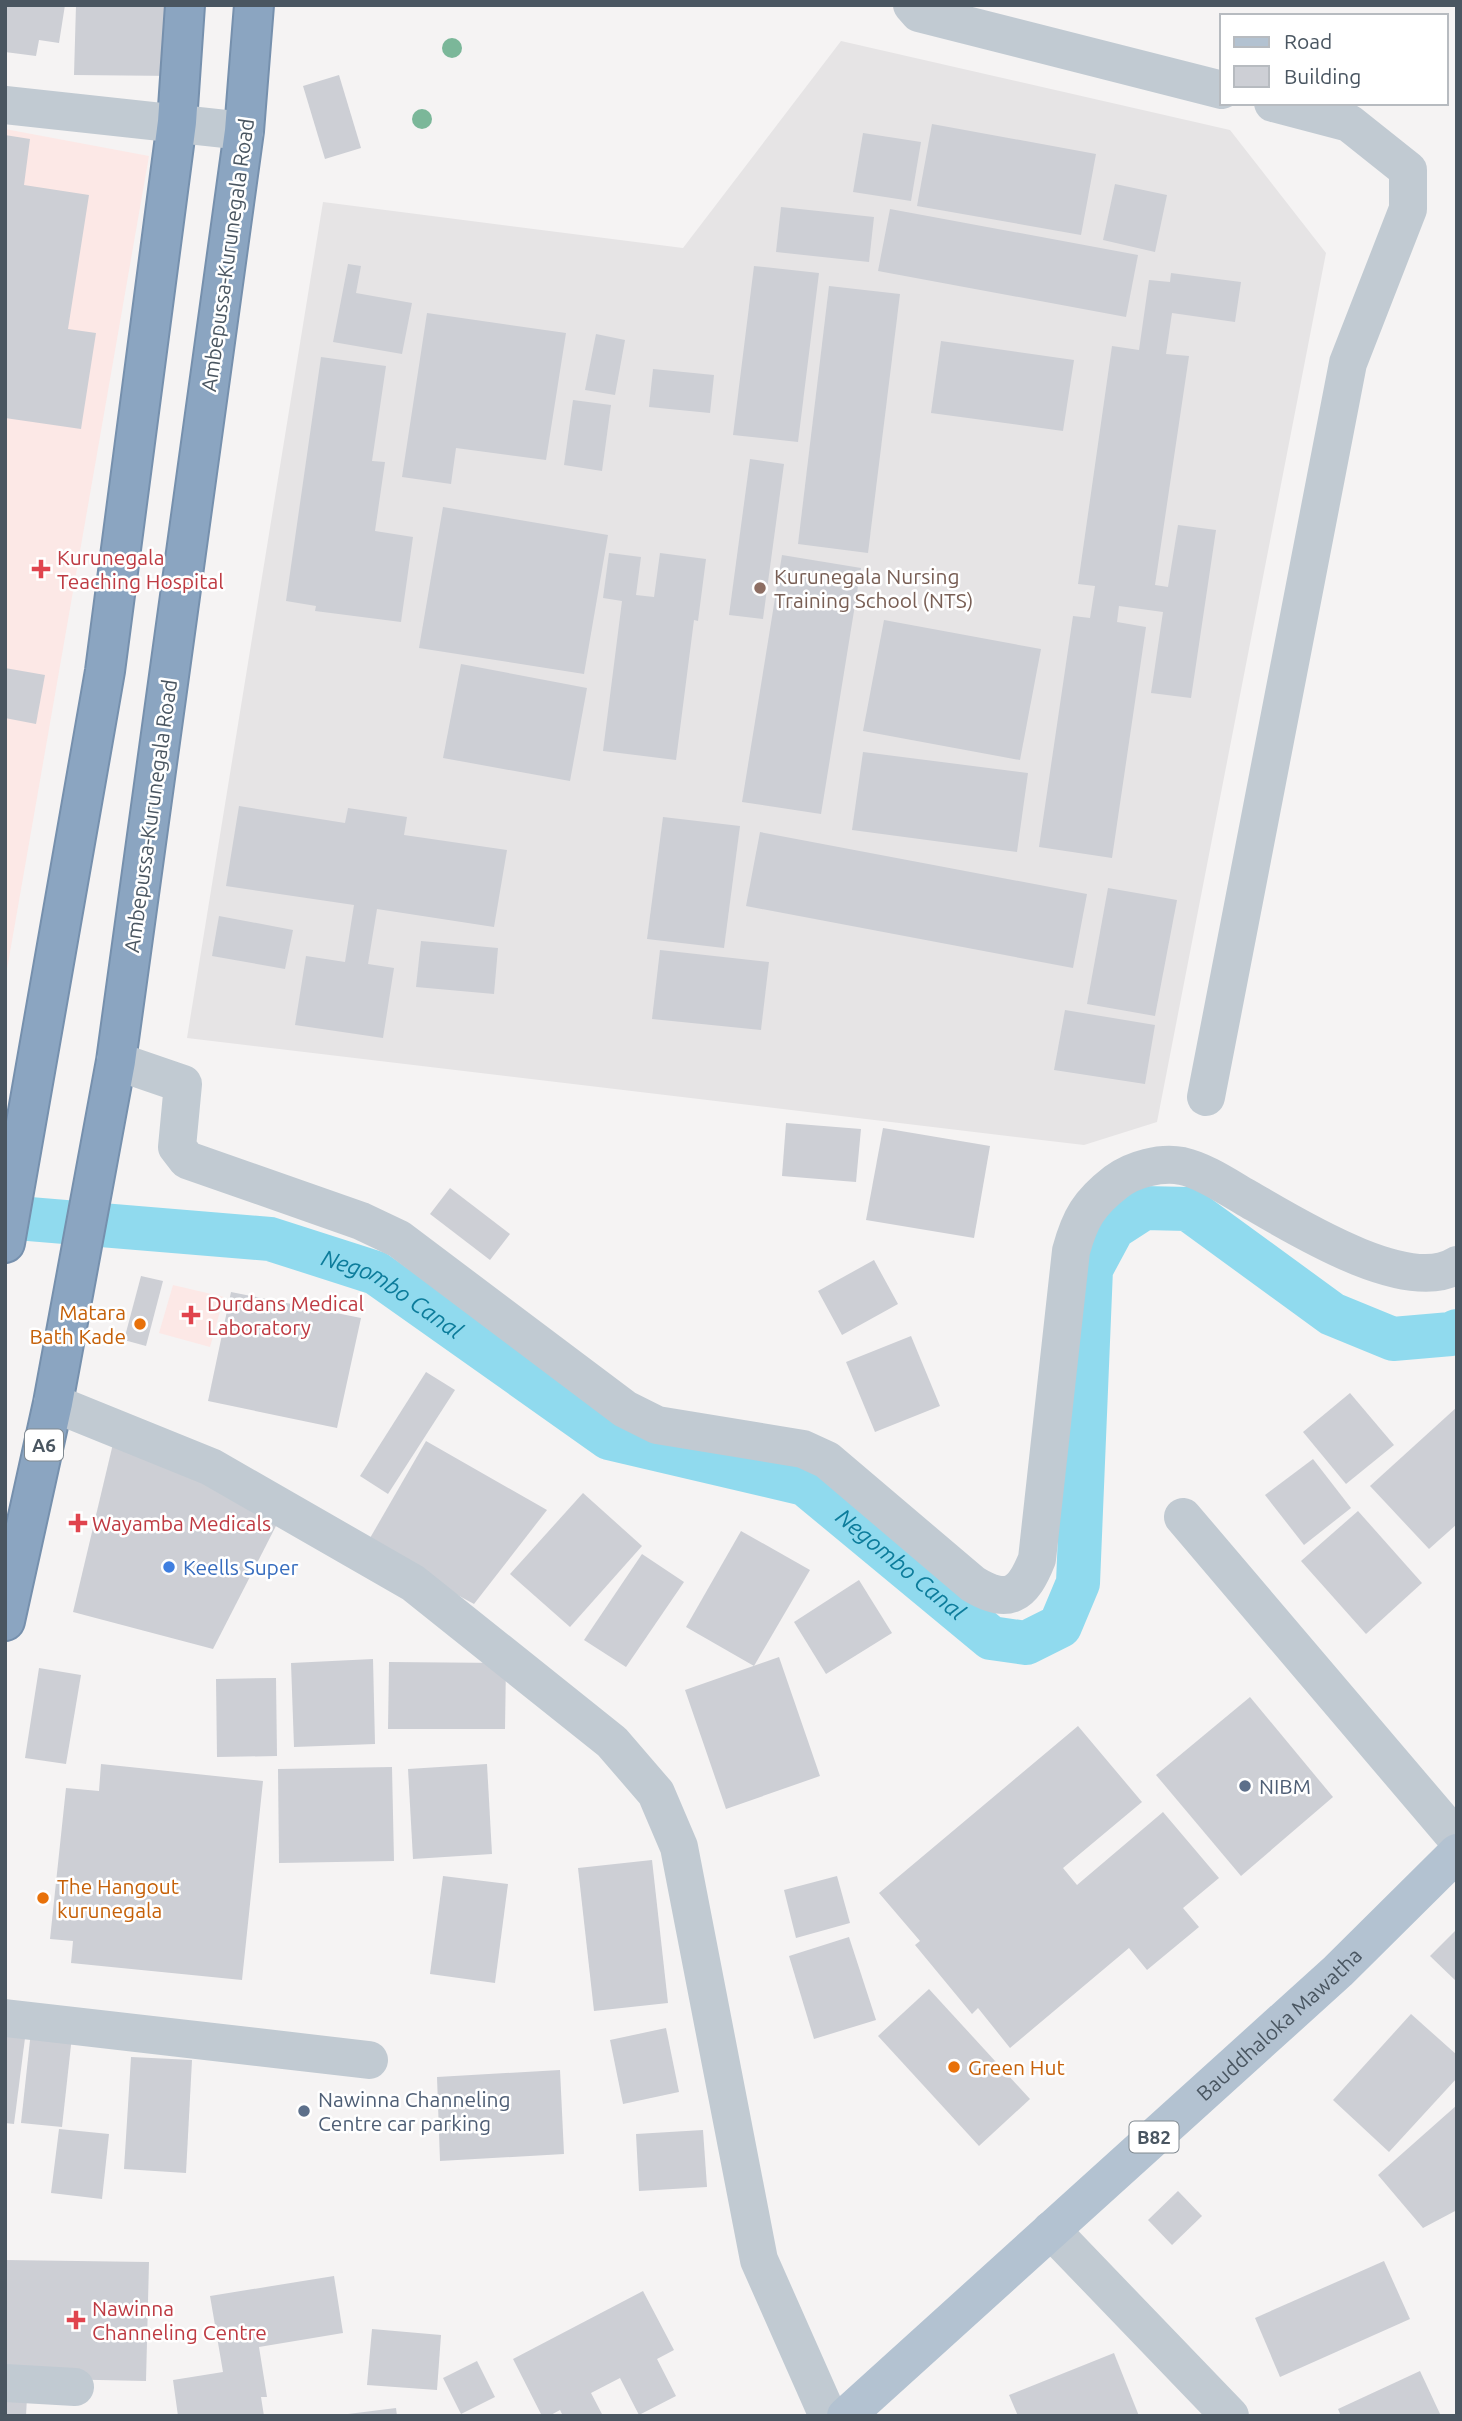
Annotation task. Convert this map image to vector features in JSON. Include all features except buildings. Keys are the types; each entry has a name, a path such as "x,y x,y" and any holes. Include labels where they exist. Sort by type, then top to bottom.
{"highway":[{"path":"5,1242 105,671 177,122 185,5"},
{"name":"Ambepussa-Kurunegala Road","path":"5,1621 53,1403 116,1061 244,131 254,5"}],"main road":[{"name":"Bauddhaloka Mawatha","path":"846,2416 1338,1971 1457,1853"}],"street":[{"path":"912,5 919,13 1220,89"},
{"path":"5,105 244,131"},
{"path":"1206,1097 1348,363 1408,209 1408,170 1349,123 1281,105"},
{"path":"116,1061 183,1084 177,1147 187,1160 361,1221 399,1239 625,1409 657,1425 803,1449 828,1460 973,1584 991,1595 1014,1594 1028,1581 1037,1559 1071,1251 1079,1222 1097,1196 1123,1177 1154,1166 1182,1166 1210,1177 1279,1217 1368,1262 1410,1272 1447,1271 1457,1265"},
{"path":"53,1403 211,1467 413,1583 612,1742 656,1793 679,1847 759,2260 828,2416"},
{"path":"1183,1517 1457,1839"},
{"path":"5,2018 369,2060"},
{"path":"1051,2230 1230,2416"},
{"path":"5,2383 75,2387"}],"shaded area":[{"name":"Kurunegala Nursing Training School (NTS)","path":"841,41 1230,130 1326,253 1157,1122 1084,1145 187,1038 323,202 683,248"},
{"name":"Kurunegala Teaching Hospital","path":"5,129 149,156 5,981"},
{"name":"Durdans Medical Laboratory","path":"173,1285 224,1297 210,1347 159,1333"}],"waterway":[{"name":"Negombo Canal","path":"5,1217 270,1239 376,1273 609,1438 805,1484 991,1638 1026,1643 1060,1626 1078,1583 1091,1269 1113,1228 1144,1208 1188,1209 1332,1314 1393,1339 1451,1334 1457,1331"}],"place":[{"name":"Kurunegala Teaching Hospital","path":"41,569"},
{"name":"Kurunegala Nursing Training School (NTS)","path":"760,588"},
{"name":"Durdans Medical Laboratory","path":"191,1315"},
{"name":"Matara Bath Kade","path":"140,1324"},
{"name":"Wayamba Medicals","path":"78,1523"},
{"name":"Keells Super","path":"169,1567"},
{"name":"NIBM","path":"1245,1786"},
{"name":"The Hangout kurunegala","path":"43,1898"},
{"name":"Green Hut","path":"954,2067"},
{"name":"Nawinna Channeling Centre car parking","path":"304,2111"},
{"name":"Nawinna Channeling Centre","path":"76,2320"}]}
